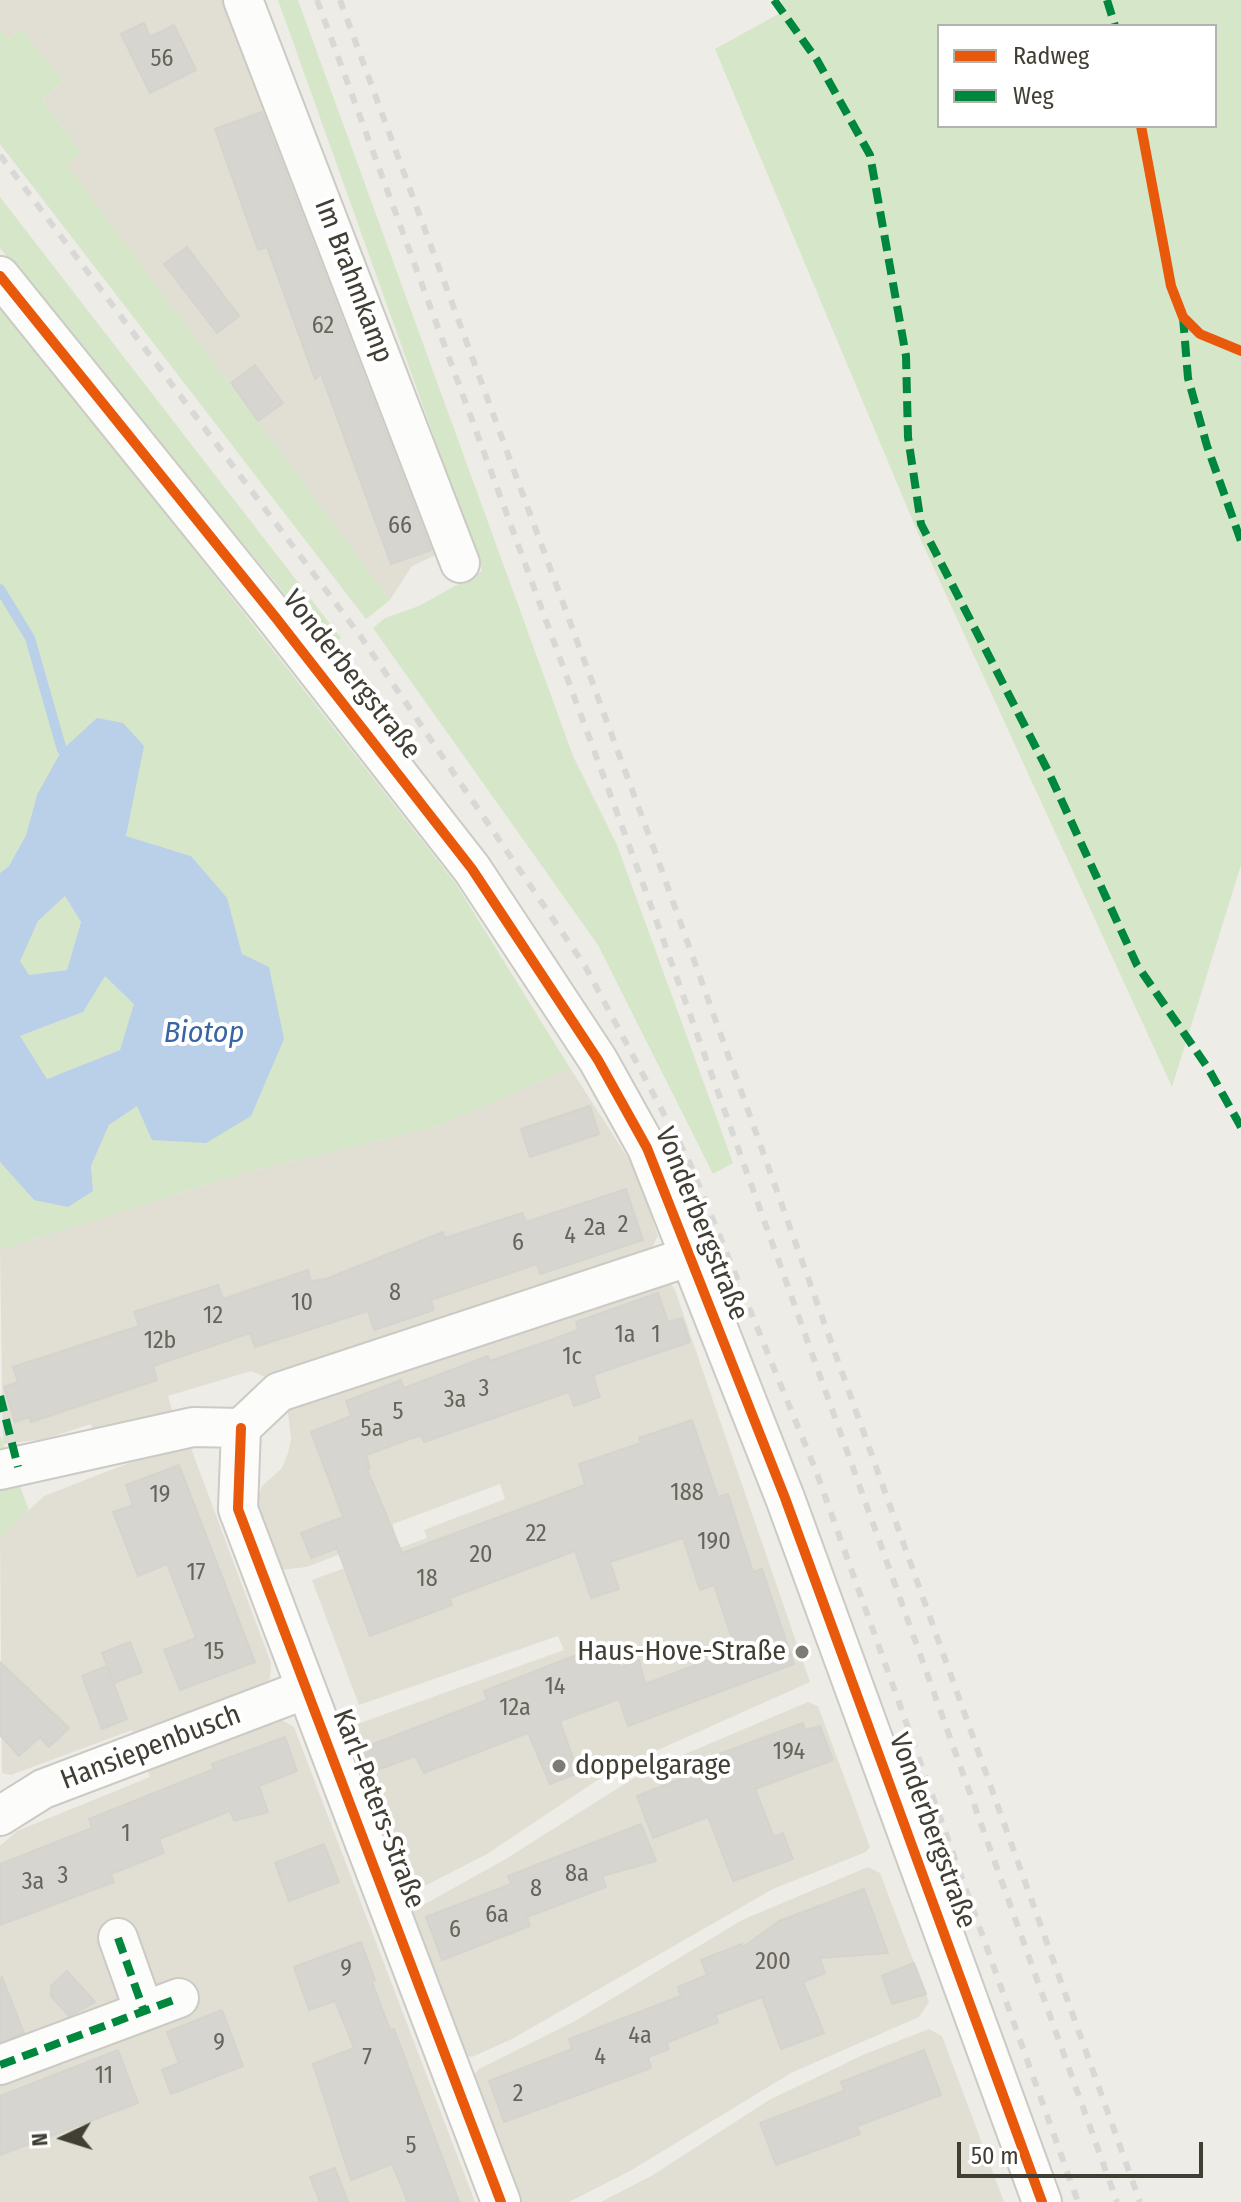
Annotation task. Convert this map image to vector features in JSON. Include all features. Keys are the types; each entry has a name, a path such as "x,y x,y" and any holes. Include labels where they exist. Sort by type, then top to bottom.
{"street":[{"name":"Im Brahmkamp","path":"243,0 460,563"},
{"name":"Vonderbergstraße","path":"0,276 276,618 472,869 598,1060 647,1148 785,1498 1042,2202"},
{"path":"0,1470 193,1427 241,1428 279,1392 691,1256"},
{"name":"Karl-Peters-Straße","path":"241,1428 238,1509 501,2202"},
{"name":"Hansiepenbusch","path":"0,1816 43,1789 306,1689"},
{"path":"0,2065 161,2004 118,1938"}],"shaded area":[{"path":"0,0 225,0 438,554 412,566 390,600 67,165 81,152 42,100 63,82 21,28 9,39 0,28"},
{"path":"570,1068 637,1172 658,1236 648,1255 270,1379 251,1371 168,1396 174,1417 93,1434 91,1424 45,1439 3,1444 0,1250 244,1173 438,1126"},
{"path":"668,1280 675,1290 810,1682 611,1771 487,1854 417,1890 401,1894 342,1736 346,1728 564,1650 558,1636 359,1705 312,1580 427,1538 424,1530 505,1499 500,1484 393,1524 394,1533 307,1567 279,1570 256,1504 262,1486 282,1468 288,1453 291,1439 287,1405"},
{"path":"188,1440 271,1663 270,1679 263,1686 134,1734 132,1730 11,1775 2,1773 0,1537 44,1496"},
{"path":"808,1702 818,1706 870,1847 866,1852 773,1889 512,2039 472,2057 463,2055 407,1914 504,1860 645,1771"},
{"path":"282,1720 294,1727 475,2202 0,2202 0,2079 122,2003 0,2055 0,1846 17,1831 150,1777 147,1769 271,1721"},
{"path":"868,1867 880,1873 929,2002 919,2017 791,2073 630,2171 569,2202 516,2202 473,2076 479,2069 575,2021 742,1920"},
{"path":"929,2029 942,2036 1004,2202 601,2202 653,2175 769,2100 865,2054"}],"green space":[{"path":"278,0 298,0 573,756 617,845 733,1163 713,1174 598,945 373,628 385,618 419,606 482,571"},
{"path":"781,0 1241,0 1241,865 1172,1087 920,538 715,49 784,11"},
{"path":"0,28 9,39 21,28 63,82 42,100 81,152 67,165 390,600 366,619 0,144"},
{"path":"0,197 341,638 329,648 0,248"},
{"path":"0,302 456,884 570,1068 438,1126 244,1173 0,1250 0,1162 34,1200 93,1191 91,1166 109,1125 137,1105 242,955 226,898 191,856 126,836 133,796 37,795 26,835 9,866 0,873"},
{"path":"65,895 81,922 67,970 29,975 19,961 38,921"},
{"path":"105,975 135,1004 120,1050 47,1079 20,1036 83,1012"},
{"path":"0,1435 29,1510 0,1537"}],"water":[{"name":"Biotop","path":"97,718 123,723 144,746 126,836 191,856 227,898 242,954 269,967 284,1039 251,1116 206,1143 152,1140 137,1106 109,1125 91,1166 93,1191 68,1207 34,1200 0,1162 0,873 9,866 26,835 37,795 62,750","holes":["65,896 81,922 67,970 29,975 20,961 38,921","105,976 134,1004 120,1050 47,1079 20,1036 83,1012"]}],"building":[{"path":"144,23 150,37 174,25 196,70 150,93 121,34"},
{"path":"262,112 431,550 391,564 321,374 315,379 267,247 258,250 215,129"},
{"path":"187,247 239,316 217,333 164,264"},
{"path":"255,365 283,403 258,421 231,383"},
{"path":"590,1106 599,1134 530,1157 521,1129"},
{"path":"626,1189 643,1240 540,1274 537,1264 431,1300 434,1310 374,1330 368,1311 255,1347 250,1333 153,1366 157,1380 31,1422 29,1417 15,1422 4,1387 18,1382 13,1367 139,1326 134,1312 218,1285 223,1299 308,1270 311,1281 326,1279 443,1232 445,1238 522,1213 526,1222"},
{"path":"658,1293 668,1322 682,1318 690,1342 593,1375 600,1397 574,1406 569,1392 424,1442 421,1435 366,1455 370,1468 367,1469 402,1553 585,1485 579,1464 641,1443 639,1438 692,1420 718,1497 728,1494 753,1572 762,1569 794,1664 628,1726 619,1699 560,1721 578,1773 550,1784 528,1733 424,1773 415,1756 372,1772 363,1748 487,1700 484,1691 610,1642 620,1668 639,1660 645,1684 736,1650 714,1585 700,1590 683,1538 610,1562 619,1589 591,1598 575,1551 450,1598 452,1605 370,1636 337,1548 311,1558 301,1533 343,1517 311,1432 351,1416 346,1401 401,1380 404,1388 488,1356 490,1361 551,1340 578,1330 576,1322"},
{"path":"179,1465 255,1662 180,1690 164,1650 196,1638 167,1564 138,1576 113,1512 133,1505 126,1485"},
{"path":"130,1642 142,1672 114,1683 102,1653"},
{"path":"0,1662 69,1728 49,1747 40,1737 19,1756 0,1735"},
{"path":"107,1666 127,1719 102,1729 82,1676"},
{"path":"803,1723 805,1730 820,1726 833,1760 755,1789 774,1837 783,1833 793,1859 733,1881 708,1817 653,1838 637,1796 722,1763 719,1754"},
{"path":"285,1737 297,1771 259,1786 268,1812 234,1821 230,1811 159,1839 164,1853 111,1874 114,1882 0,1925 0,1864 92,1828 89,1819 214,1769 212,1764"},
{"path":"641,1824 656,1861 602,1876 606,1887 527,1917 530,1926 442,1960 426,1917 511,1884 508,1876"},
{"path":"324,1844 339,1882 289,1901 275,1863"},
{"path":"864,1889 888,1953 820,1958 825,1973 803,1982 824,2033 781,2049 762,1997 715,2015 718,2022 666,2043 669,2049 648,2057 651,2068 504,2122 489,2081 572,2049 569,2039 681,1996 678,1987 707,1975 701,1960 742,1944 743,1947 779,1921"},
{"path":"361,1942 390,2030 394,2029 459,2202 408,2202 392,2164 351,2180 313,2064 354,2048 335,2001 309,2010 294,1967"},
{"path":"914,1963 926,1994 892,2004 882,1976"},
{"path":"67,1971 95,2002 69,2016 51,1996 51,1986"},
{"path":"0,1978 24,2033 0,2042"},
{"path":"222,2010 243,2066 171,2094 162,2070 179,2063 167,2032"},
{"path":"118,2050 138,2103 0,2155 0,2096"},
{"path":"924,2050 941,2095 857,2126 860,2134 776,2165 760,2123 844,2091 841,2082"},
{"path":"335,2168 348,2202 320,2202 310,2177"}],"waterway":[{"path":"0,589 30,638 62,750"}],"railway":[{"path":"317,0 637,867 1117,2202"},
{"path":"340,0 658,860 1140,2202"},
{"path":"0,155 361,637 585,966 688,1159 816,1471 1078,2202"}],"marked path":[{"path":"774,0 817,60 870,155 906,356 908,437 921,524 1048,771 1137,965 1208,1068 1241,1127"},
{"path":"1107,0 1114,24"},
{"path":"1183,317 1188,378 1207,446 1241,541"},
{"path":"0,1396 18,1467"},
{"path":"118,1938 144,2011"},
{"path":"0,2065 179,1998"}],"cycle path":[{"path":"1141,128 1171,286 1183,317 1200,334 1241,351"},
{"path":"0,276 276,618 472,869 598,1060 647,1148 785,1498 1042,2202"},
{"path":"241,1428 238,1509 501,2202"}],"place":[{"name":"Haus-Hove-Straße","path":"802,1652"},
{"name":"doppelgarage","path":"559,1766"}]}
